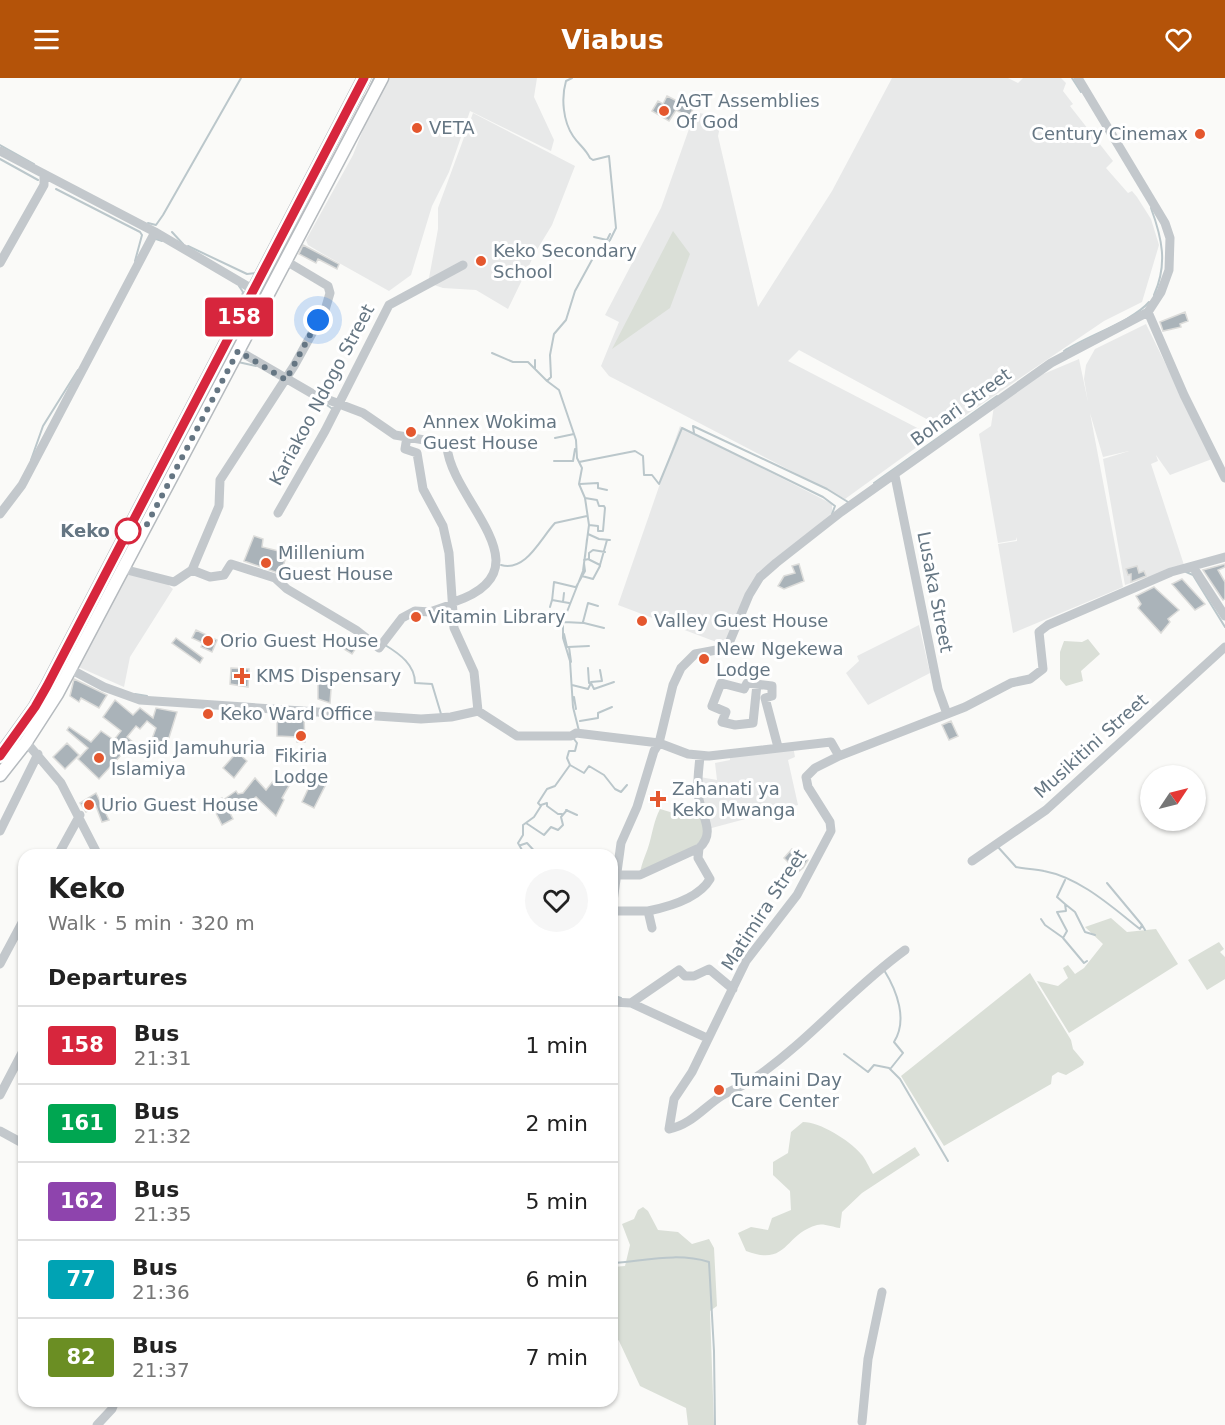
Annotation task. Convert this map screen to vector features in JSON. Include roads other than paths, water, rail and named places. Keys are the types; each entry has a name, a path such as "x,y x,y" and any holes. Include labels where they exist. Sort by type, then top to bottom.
{"main road":[{"path":"0,756 35,707 364,78"},
{"path":"0,775 26,742 70,669 382,78"}],"street":[{"path":"1078,78 1157,209 1170,238 1169,270 1161,292 1148,312 1184,395 1225,478"},
{"path":"0,151 155,232 254,290"},
{"path":"0,263 44,185 44,174"},
{"path":"0,514 22,485 155,232"},
{"path":"127,570 174,582 192,570 219,506 220,480 255,423 286,380 325,309 330,289 286,261"},
{"name":"Kariakoo Ndogo Street","path":"279,513 389,305 463,265"},
{"name":"Bohari Street","path":"659,743 673,685 681,668 695,654 727,648 749,595 760,577 841,512 895,476 1051,363 1148,312"},
{"path":"192,570 210,578 224,575 231,564 275,578 287,589 356,630 379,648 402,618 416,611 430,612 465,598 490,581 495,573 497,557 482,519 456,479 447,447 442,443 395,435 363,413 325,399 286,380 238,351"},
{"path":"407,437 405,448 417,453 423,489 443,526 449,553 454,628 474,672 478,711"},
{"name":"Lusaka Street","path":"895,476 938,689 947,714"},
{"path":"70,669 104,687 140,699 422,719 451,717 478,711 517,736 571,736 576,733 659,743 699,756 831,742 838,756 947,714 1011,683 1030,679 1043,669 1039,641 1041,628 1171,572 1225,557"},
{"path":"1193,567 1225,616"},
{"name":"Musikitini Street","path":"972,861 1046,810 1225,647"},
{"path":"756,684 753,723 735,725 722,722 726,712 712,706 719,684 744,689 745,684 756,684 772,686 772,696 765,698 778,747"},
{"path":"26,742 61,783 80,815 95,849"},
{"path":"618,859 621,843 637,807 654,750 659,743"},
{"path":"0,831 38,754"},
{"path":"618,875 640,875 699,848 706,841 708,830 699,798 699,756"},
{"name":"Matimira Street","path":"838,756 815,768 806,777 808,788 830,822 830,834 797,895 752,952 681,1092 674,1099 669,1129 680,1127 722,1096 740,1088 776,1063 875,972 905,950"},
{"path":"61,849 80,815"},
{"path":"618,910 648,910 677,903 707,884 710,879 698,858 699,848"},
{"path":"648,910 651,928"},
{"path":"0,963 18,930"},
{"path":"631,1003 679,970 686,976 694,976 709,969 733,989"},
{"path":"618,1002 631,1003 707,1038"},
{"path":"0,1095 18,1060"},
{"path":"0,1131 18,1141"},
{"path":"862,1422 868,1359 882,1292"},
{"path":"97,1425 113,1407"}],"waterway":[{"path":"148,223 156,225 163,215 241,78"},
{"path":"370,87 374,78"},
{"path":"572,78 566,81 564,95 567,123 573,136 590,158 593,160 609,156 616,228 610,240 593,258 575,291 566,320 554,334 550,355 551,377 547,381 559,390 576,440 577,458 582,468 579,484 585,498 589,525 583,571 563,622 563,638 570,661 573,707 579,731"},
{"path":"1072,78 1081,92"},
{"path":"288,243 365,96"},
{"path":"0,145 34,164"},
{"path":"0,159 38,180"},
{"path":"56,189 140,232 142,235 135,261"},
{"path":"1151,208 1162,251 1161,273 1154,295"},
{"path":"172,232 183,244"},
{"path":"594,237 607,240 610,234"},
{"path":"156,239 162,241"},
{"path":"188,246 247,274 257,273"},
{"path":"239,286 243,292 240,303"},
{"path":"1064,351 1132,316 1149,302"},
{"path":"492,353 513,362 528,362 547,381"},
{"path":"535,360 535,369"},
{"path":"238,362 256,366"},
{"path":"31,460 43,426 78,370"},
{"path":"874,483 997,396"},
{"path":"324,403 334,410"},
{"path":"694,433 693,426 827,489 848,502"},
{"path":"579,462 635,451 643,456 644,475 652,475 659,484 682,428 823,497 835,506 832,514"},
{"path":"555,438 574,434"},
{"path":"554,461 573,461 575,449"},
{"path":"580,484 598,483 598,488 607,490"},
{"path":"585,498 597,500 599,506 605,508 603,531 598,531 598,526 589,525"},
{"path":"501,565 510,566 525,559 555,523 587,516"},
{"path":"588,534 599,539 610,540"},
{"path":"585,557 587,539"},
{"path":"588,559 600,565 607,540"},
{"path":"584,560 589,559 589,553 593,550 605,552"},
{"path":"576,587 585,571 584,563"},
{"path":"582,576 593,579 600,566"},
{"path":"1184,571 1193,575 1225,627"},
{"path":"552,601 554,582 575,587"},
{"path":"563,602 564,593"},
{"path":"550,607 552,600 569,603"},
{"path":"583,622 588,603 598,606"},
{"path":"564,622 584,623 604,628"},
{"path":"564,634 567,647"},
{"path":"385,645 409,665 415,683 432,684 441,714"},
{"path":"568,647 589,646"},
{"path":"569,647 571,662"},
{"path":"588,668 589,683"},
{"path":"591,682 602,681 600,670"},
{"path":"572,685 588,689 591,683 594,689 614,682"},
{"path":"135,694 147,696"},
{"path":"574,697 576,709"},
{"path":"580,721 598,718 598,713 612,707"},
{"path":"521,849 518,843 523,835 523,825 534,817 541,806 538,803 547,789 555,786 570,765 567,758 569,751 575,751 577,743 574,739"},
{"path":"570,765 584,773 589,766 604,775 615,789 621,792 627,785"},
{"path":"541,805 547,803 547,806 558,814 562,814"},
{"path":"566,810 577,815"},
{"path":"526,823 544,835 551,827 558,830 563,825 561,817 567,810"},
{"path":"521,845 527,843 532,849"},
{"path":"998,847 1016,867 1044,871 1071,880 1108,903 1140,929 1142,925 1145,930"},
{"path":"1065,880 1057,897 1065,904 1066,911 1057,912 1067,931 1063,938 1084,963 1087,961"},
{"path":"1107,883 1142,925"},
{"path":"1065,904 1075,912 1085,932 1095,935"},
{"path":"1041,919 1045,925 1062,937"},
{"path":"884,970 897,996 900,1024 894,1042 903,1053 891,1068"},
{"path":"844,1054 868,1072 874,1065 889,1068 900,1079 948,1161"},
{"path":"618,1262 673,1257 709,1262 715,1425"}],"place":[{"name":"AGT Assemblies Of God","path":"664,111"},
{"name":"VETA","path":"417,128"},
{"name":"Century Cinemax","path":"1200,134"},
{"name":"Keko Secondary School","path":"481,261"},
{"name":"Annex Wokima Guest House","path":"411,432"},
{"name":"Keko","path":"128,531"},
{"name":"Millenium Guest House","path":"266,563"},
{"name":"Vitamin Library","path":"416,617"},
{"name":"Valley Guest House","path":"642,621"},
{"name":"Orio Guest House","path":"208,641"},
{"name":"New Ngekewa Lodge","path":"704,659"},
{"name":"KMS Dispensary","path":"242,676"},
{"name":"Keko Ward Office","path":"208,714"},
{"name":"Fikiria Lodge","path":"301,736"},
{"name":"Masjid Jamuhuria Islamiya","path":"99,758"},
{"name":"Zahanati ya Keko Mwanga","path":"658,799"},
{"name":"Urio Guest House","path":"89,805"},
{"name":"Tumaini Day Care Center","path":"719,1090"}]}
